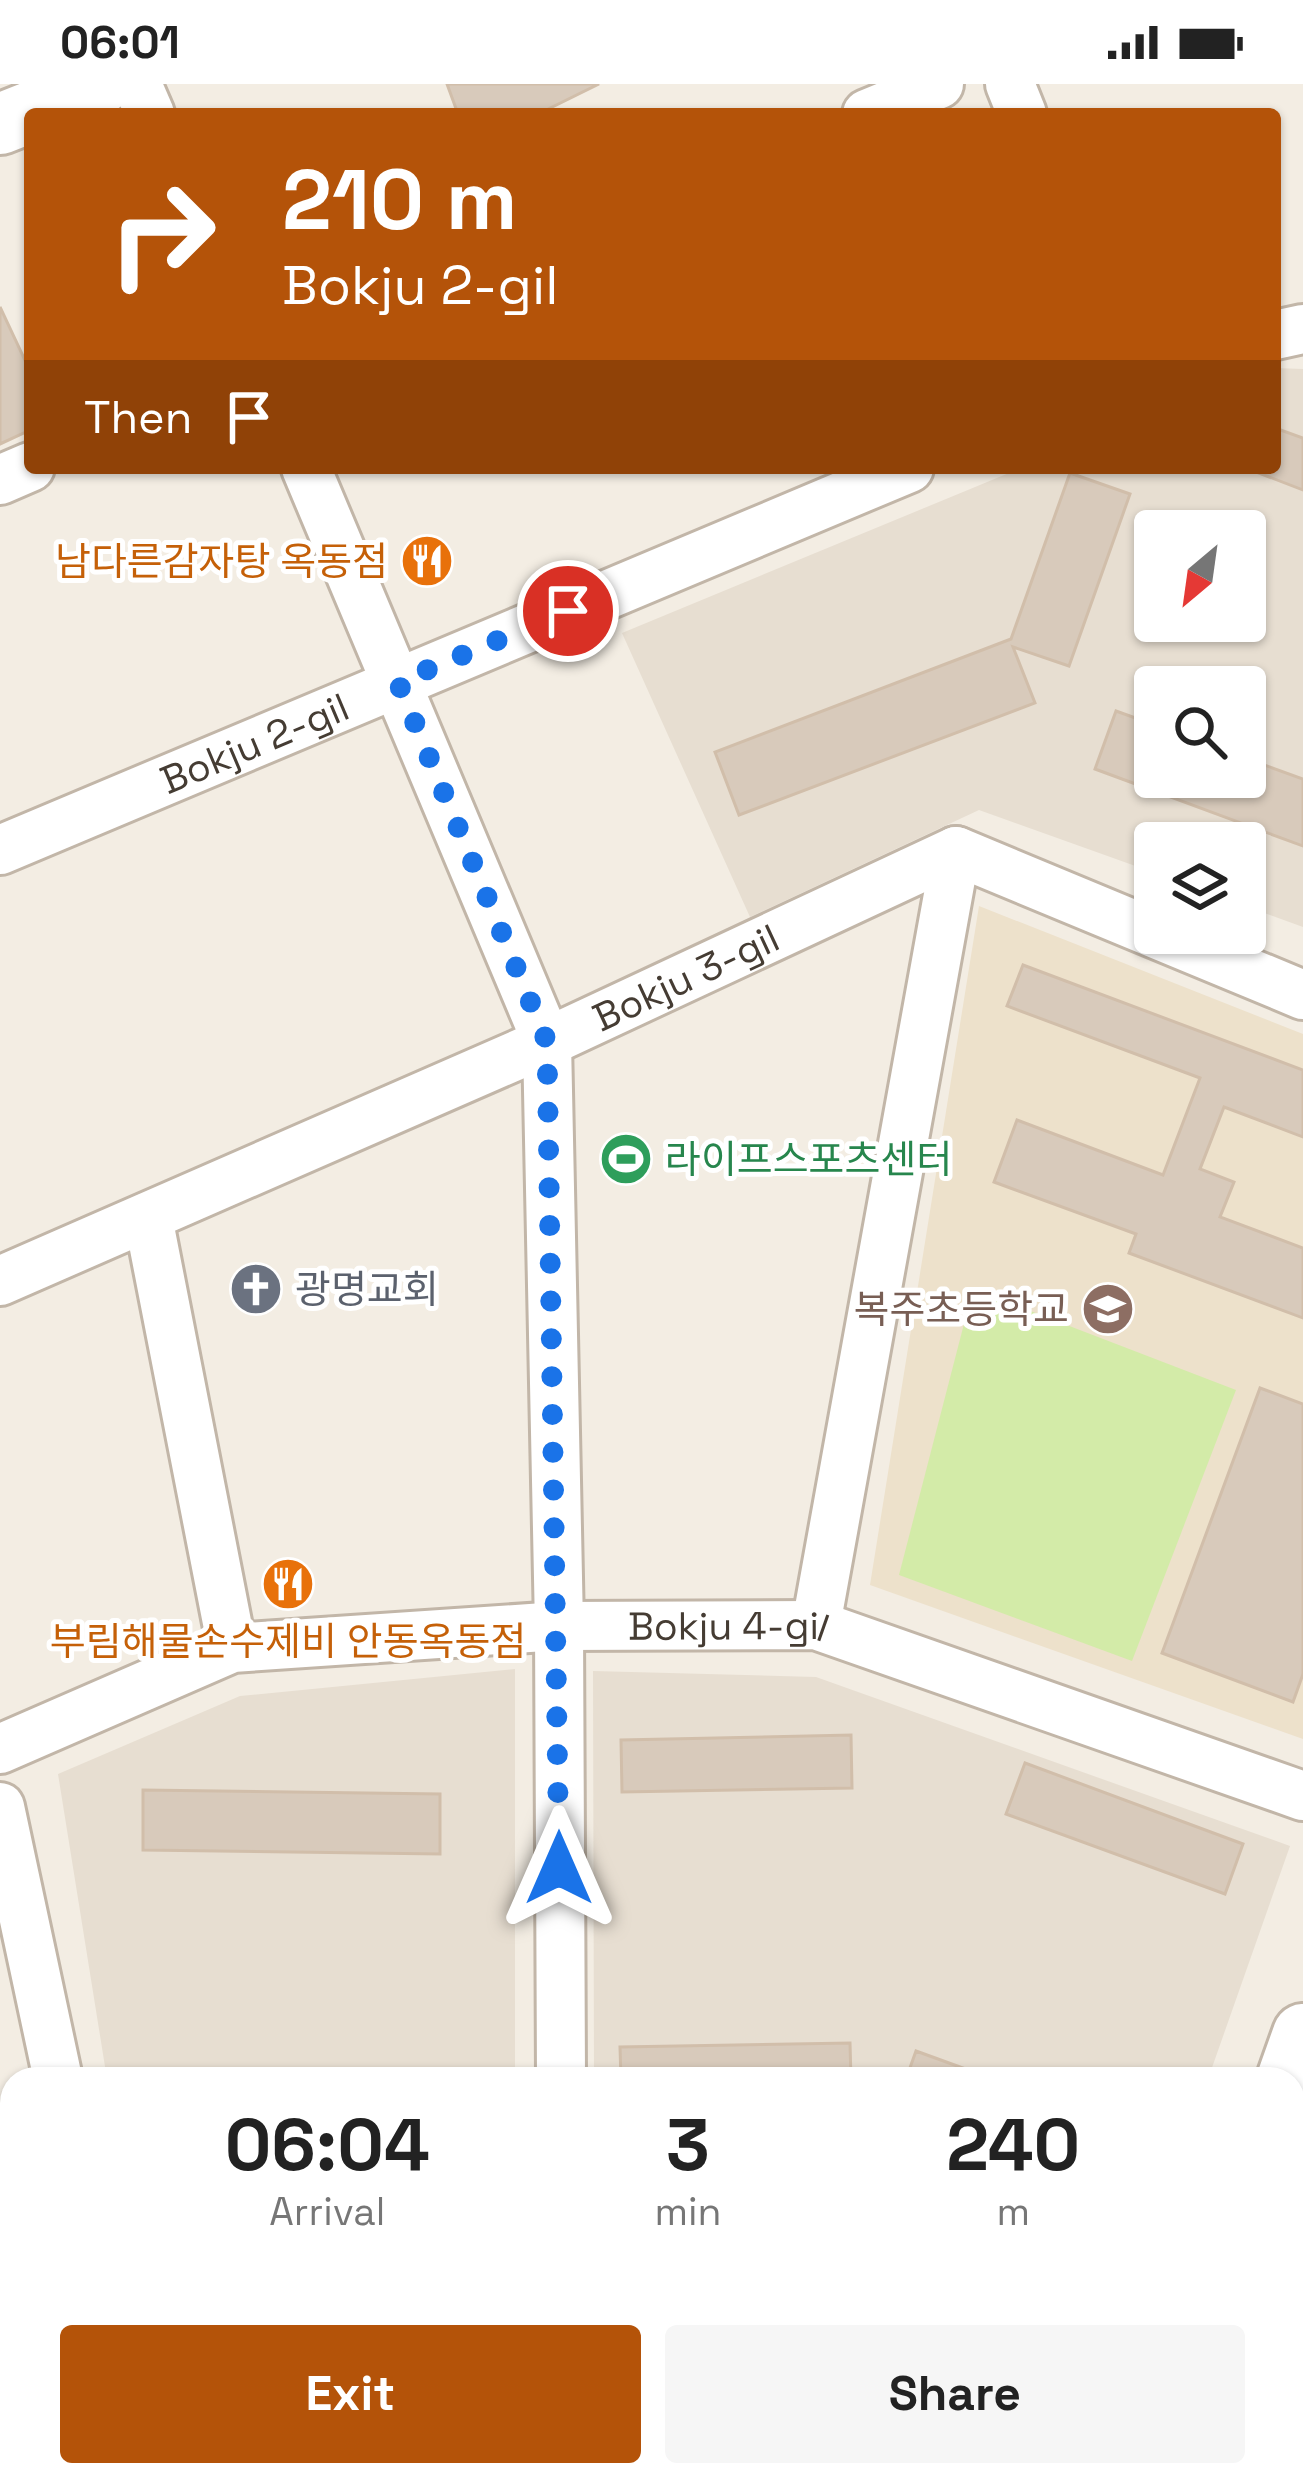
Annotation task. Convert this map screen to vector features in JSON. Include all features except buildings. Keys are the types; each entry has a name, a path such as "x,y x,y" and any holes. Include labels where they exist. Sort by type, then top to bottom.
{"street":[{"path":"40,108 100,84"},
{"path":"881,108 939,84"},
{"path":"309,474 547,1042 560,1626 561,2067"},
{"name":"Bokju 2-gil","path":"0,850 895,474"},
{"path":"816,1625 956,851 1303,995"},
{"name":"Bokju 3-gil","path":"0,1281 547,1042 956,851"},
{"path":"148,1217 232,1648"},
{"name":"Bokju 4-gil","path":"0,1749 232,1648 560,1626 816,1625 1303,1796"},
{"path":"0,1807 55,2067"},
{"path":"1291,2067 1303,2034"}],"shaded area":[{"path":"1281,368 1303,369 1303,927 1266,914 1266,822 1134,822 1134,865 979,810 750,917 622,633 1006,474 1281,474"},
{"name":"복주초등학교","path":"979,906 1303,1034 1303,1739 870,1585"},
{"path":"515,1669 515,2067 105,2067 58,1774 240,1696"},
{"path":"593,1671 816,1677 1290,1846 1212,2067 594,2067"}],"green space":[{"path":"973,1289 1236,1390 1132,1661 899,1575"}],"place":[{"name":"남다른감자탕 옥동점","path":"427,561"},
{"name":"라이프스포츠센터","path":"626,1159"},
{"name":"광명교회","path":"256,1289"},
{"name":"복주초등학교","path":"1108,1309"},
{"name":"부림해물손수제비 안동옥동점","path":"288,1584"}],"route":[{"path":"559,1868 560,1626 547,1042 398,682 568,611"}]}
